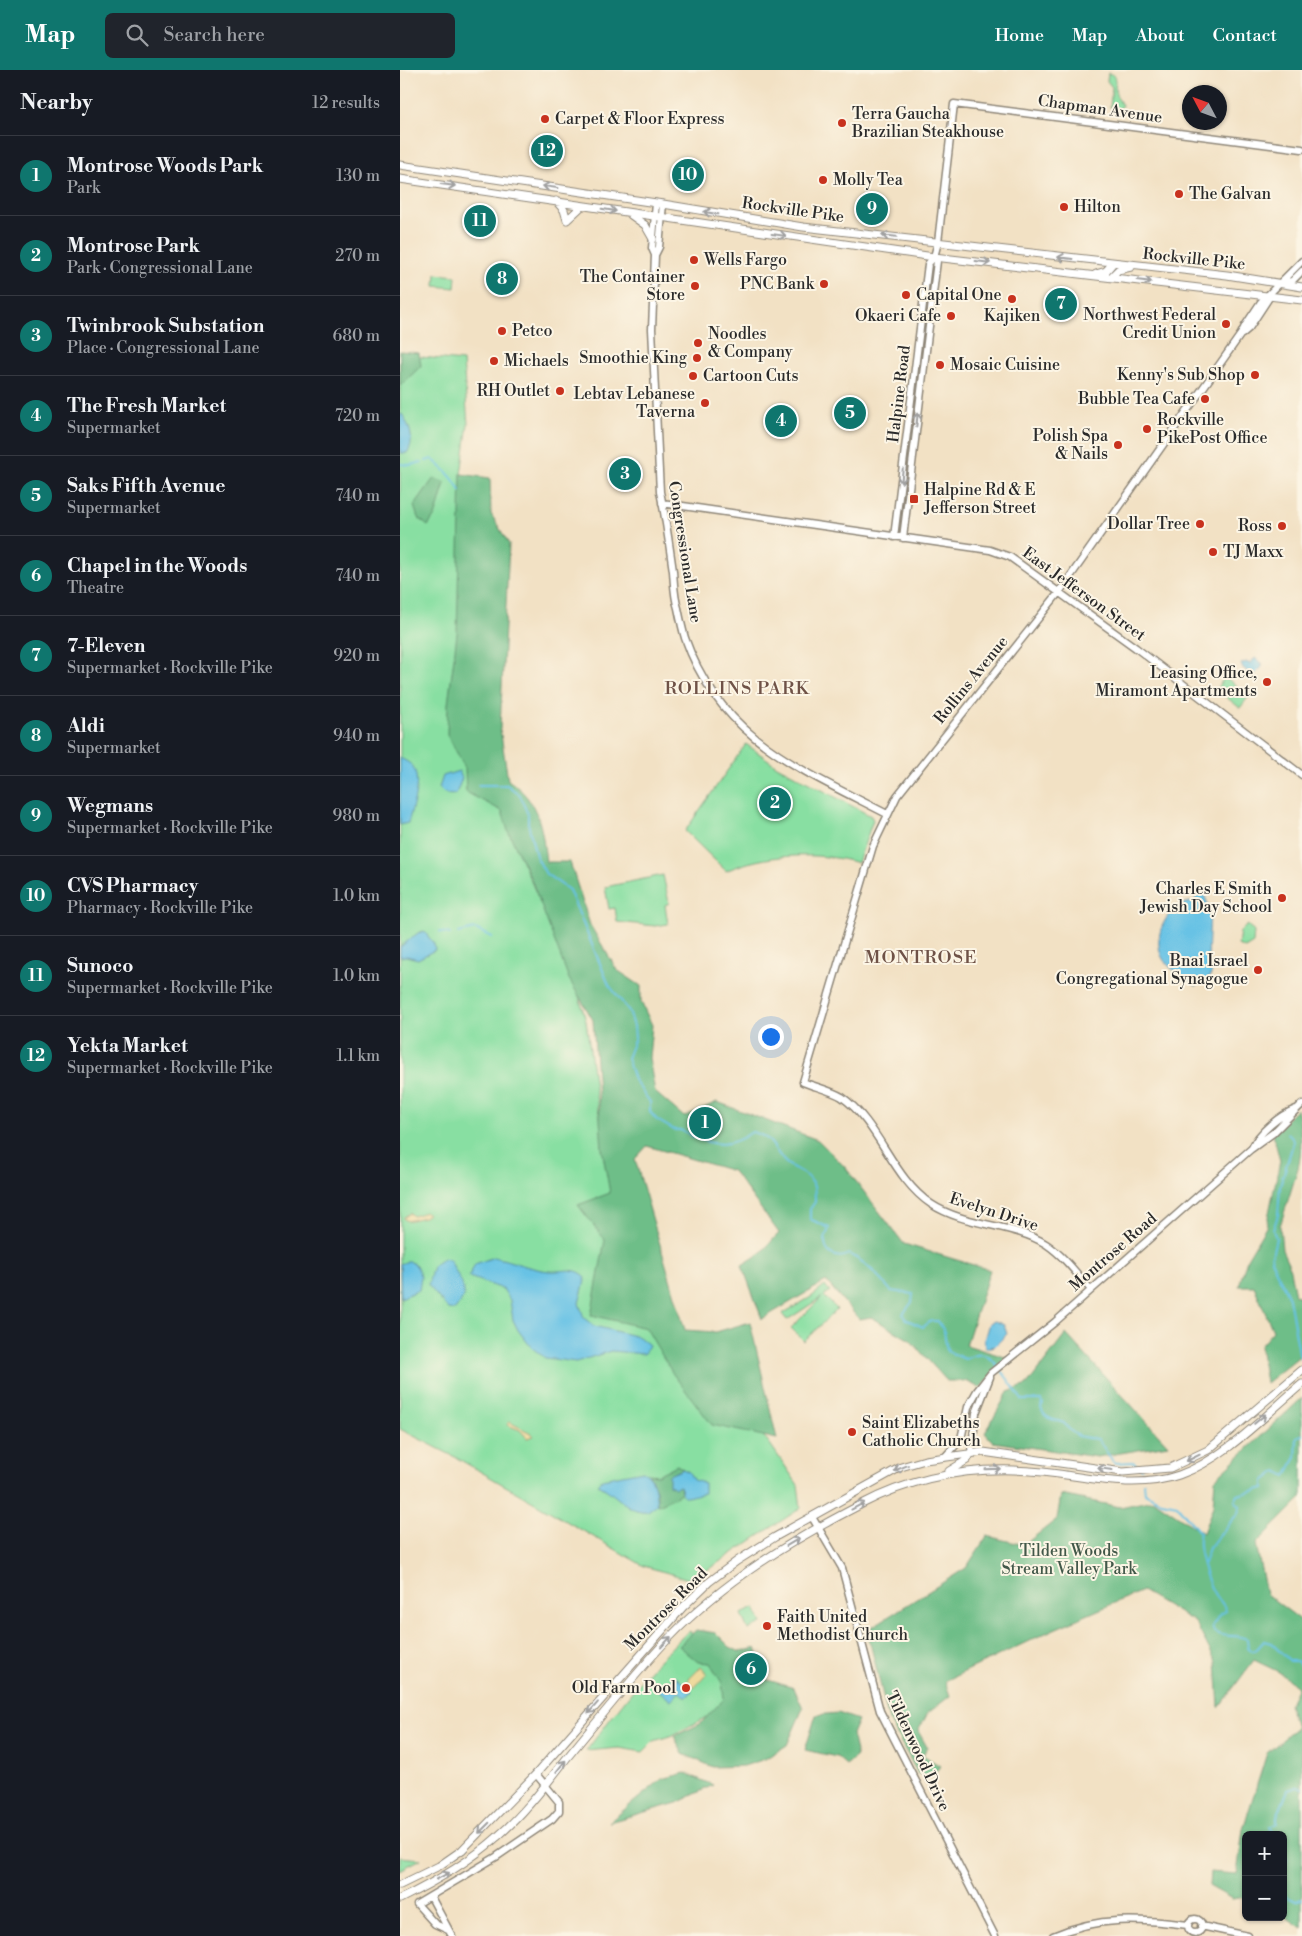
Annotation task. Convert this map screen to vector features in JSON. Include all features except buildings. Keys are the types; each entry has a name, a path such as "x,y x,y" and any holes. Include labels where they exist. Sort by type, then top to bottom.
{"main road":[{"name":"Rockville Pike","path":"400,165 660,203 803,227 1113,264 1227,275 1302,287"},
{"name":"Rockville Pike","path":"400,179 934,256 1302,300"},
{"path":"556,201 564,210 567,220 582,206"},
{"path":"626,213 645,225 653,239"},
{"path":"1094,274 1106,271 1113,264"},
{"path":"1112,277 1118,270 1134,266"},
{"path":"945,1457 971,1453 1008,1455 1123,1472 1155,1470 1185,1462 1208,1450 1302,1370"},
{"name":"Montrose Road","path":"400,1899 448,1874 474,1857 500,1835 546,1784 637,1674 704,1604 753,1566 819,1527 888,1491 914,1481 945,1474 973,1470 1014,1469 1122,1481 1154,1480 1187,1472 1212,1459 1302,1384"},
{"path":"945,1474 962,1464 971,1453"},
{"name":"Montrose Road","path":"400,1885 438,1866 462,1850 536,1774 653,1638 709,1582 745,1556 901,1468 925,1460 945,1457"}],"street":[{"name":"Chapman Avenue","path":"954,104 1302,149"},
{"name":"Halpine Road","path":"894,536 928,264 934,256 938,242 954,104"},
{"name":"Congressional Lane","path":"660,203 654,217 653,239 655,255 652,329 660,492 677,607 685,637 694,660 714,695 736,723 768,751 887,814"},
{"name":"Congressional Lane","path":"655,255 659,247 662,218 660,203"},
{"name":"Halpine Road","path":"902,538 937,261 934,256"},
{"path":"1282,284 1302,261"},
{"path":"1282,284 1292,281 1302,271"},
{"name":"Rollins Avenue","path":"803,1082 872,846 887,814 910,778 1060,591 1241,334 1244,326 1259,305 1282,284"},
{"name":"East Jefferson Street","path":"662,503 894,536 996,553 1020,563 1060,591 1302,775"},
{"name":"Evelyn Drive","path":"803,1082 830,1091 853,1106 909,1184 931,1204 957,1218 1024,1235 1044,1243 1060,1254 1091,1290"},
{"name":"Montrose Road","path":"945,1457 961,1439 968,1407 976,1391 991,1373 1091,1290 1251,1149 1273,1133 1299,1106"},
{"path":"971,1453 976,1413 986,1391 991,1373"},
{"name":"Tildenwood Drive","path":"812,1517 842,1568 880,1711 996,1936"},
{"path":"450,1933 435,1924 417,1904 431,1897 552,1819 558,1811 559,1802 536,1774"},
{"path":"431,1897 450,1933"},
{"path":"1053,1936 1070,1929 1118,1919 1139,1919 1188,1925 1190,1921 1195,1919 1200,1922 1201,1926 1248,1936"}],"green space":[{"path":"1108,73 1114,75 1116,92 1122,105 1119,110 1110,107 1112,87 1107,81"},
{"path":"436,274 456,276 455,288 435,286"},
{"path":"400,351 419,353 421,366 400,386"},
{"path":"400,355 463,361 468,424 461,474 502,811 575,982 586,1021 598,1109 613,1171 690,1361 768,1441 798,1485 801,1508 692,1580 644,1566 457,1458 400,1429"},
{"path":"461,474 490,478 491,514 509,544 500,728 508,780 518,788 533,806 543,837 546,862 570,862 590,925 617,970 641,986 641,1002 652,1025 649,1058 655,1092 684,1117 717,1102 818,1140 845,1167 904,1244 990,1270 966,1345 1008,1358 980,1388 966,1381 947,1381 910,1340 871,1317 859,1319 826,1281 762,1319 742,1265 761,1253 779,1233 733,1171 647,1146 635,1159 685,1330 716,1332 750,1322 777,1439 712,1425 673,1374 646,1328 591,1315 605,1240 578,1205 610,1193 602,1149 593,1020 569,979 531,879 508,831 502,811 466,792 465,768 447,734 448,704 457,634"},
{"path":"434,478 445,483 436,514 428,526 418,518 414,506"},
{"path":"1225,677 1249,696 1240,708 1216,689"},
{"path":"746,744 777,766 871,816 873,820 858,863 826,857 791,856 756,861 726,871 685,831"},
{"path":"663,875 669,903 665,905 668,924 655,926 617,922 615,908 609,909 605,887"},
{"path":"1248,925 1254,932 1253,943 1245,948 1238,945 1240,931"},
{"path":"1297,1109 1301,1131 1299,1162 1280,1226 1282,1250 1289,1265 1295,1295 1302,1297 1302,1354 1266,1383 1260,1346 1273,1331 1254,1286 1239,1286 1247,1259 1266,1227 1280,1161 1273,1133"},
{"path":"825,1286 830,1291 824,1296 837,1309 804,1341 791,1328 822,1297 787,1320 782,1314 811,1297"},
{"path":"1066,1334 1168,1445 1097,1457 993,1442 985,1433 1008,1392 1027,1385"},
{"name":"Tilden Woods Stream Valley Park","path":"1302,1398 1302,1498 1256,1544 1266,1594 1302,1621 1302,1928 1287,1918 1287,1831 1243,1831 1267,1753 1296,1728 1289,1705 1298,1687 1279,1672 1254,1660 1219,1707 1216,1662 1195,1622 1142,1591 1052,1630 945,1681 950,1696 928,1713 918,1731 927,1747 923,1755 940,1766 932,1777 918,1774 889,1720 867,1630 966,1568 987,1536 1024,1545 1057,1519 1061,1495 1120,1507 1154,1500 1203,1533 1213,1506 1215,1479"},
{"path":"677,1465 683,1469 670,1481 669,1485 680,1485 681,1493 659,1505 657,1504 657,1493 649,1474 657,1475"},
{"path":"755,1608 762,1623 748,1630 741,1614"},
{"path":"696,1630 716,1633 730,1647 740,1652 756,1648 768,1680 794,1688 803,1708 787,1745 765,1759 744,1766 713,1767 683,1754 674,1736 700,1724 724,1699 722,1683 710,1663 698,1662 679,1646"},
{"name":"Old Farm Pool","path":"689,1631 742,1678 727,1706 673,1735 654,1741 643,1752 619,1748 586,1751 648,1673"},
{"path":"838,1713 858,1720 852,1734 857,1756 846,1765 837,1757 805,1750 816,1715"},
{"path":"685,1773 713,1785 677,1803 609,1822 662,1779"},
{"path":"1242,1836 1242,1898 1232,1899 1209,1886 1210,1872 1237,1874"},
{"path":"400,1857 421,1859 400,1870"}],"sand":[{"path":"426,1212 428,1214 424,1217 407,1221 403,1218 410,1213 413,1216"},
{"path":"509,1422 534,1436 527,1438 520,1430 507,1425"},
{"path":"701,1667 707,1674 695,1687 688,1680"}],"water":[{"path":"402,414 409,428 411,438 410,448 407,453 400,453 400,415"},
{"path":"1255,658 1262,664 1262,667 1253,676 1241,664 1246,662 1250,664"},
{"path":"400,758 413,766 417,783 408,823 400,825"},
{"path":"459,771 462,778 456,794 449,795 443,792 439,788 443,776"},
{"path":"1202,890 1210,909 1208,960 1212,971 1210,977 1196,986 1166,963 1160,950 1159,941 1160,931 1170,914 1176,908 1193,902"},
{"path":"424,931 434,944 435,950 418,959 406,956 400,957 400,947 418,933"},
{"path":"494,1257 542,1270 569,1270 582,1274 586,1277 579,1303 584,1318 594,1326 639,1337 649,1345 644,1354 611,1351 576,1362 545,1358 531,1347 518,1330 513,1320 510,1300 503,1289 469,1277 475,1264"},
{"path":"444,1258 450,1260 462,1284 464,1297 455,1310 448,1309 428,1285 433,1266"},
{"path":"409,1261 416,1265 421,1277 419,1290 401,1298 400,1264"},
{"path":"995,1321 1004,1325 1007,1334 995,1346 985,1348 984,1340 989,1323"},
{"path":"683,1469 689,1472 693,1480 704,1483 704,1493 687,1497 683,1495 680,1486 675,1488 669,1485 669,1475"},
{"path":"643,1471 653,1481 656,1494 657,1504 648,1511 641,1511 629,1506 598,1485 602,1479"},
{"path":"675,1676 692,1691 686,1698 679,1692 671,1701 657,1689 662,1683 666,1686"}],"waterway":[{"path":"426,461 432,459 441,466 460,491"},
{"path":"400,464 410,465 422,462"},
{"path":"478,785 507,785 520,795 528,815 528,823 536,856 546,874 569,890 609,985 629,1011 634,1026 635,1038 627,1058 634,1080 650,1102 650,1112 657,1120 674,1130 681,1130 701,1140 716,1144 730,1143 752,1132 764,1137 772,1144 788,1165 805,1175 812,1182 815,1202 810,1209 810,1219 829,1228 825,1241 828,1251 837,1256 849,1254 855,1257 872,1270 891,1291 913,1294 912,1302 903,1314 905,1319 923,1327 931,1321 938,1321 944,1331 947,1351 965,1359 979,1354 989,1357 1022,1400 1042,1400 1041,1408 1047,1417 1064,1423 1072,1432 1079,1436 1098,1439 1114,1463 1133,1462 1142,1469"},
{"path":"458,933 475,929 492,937"},
{"path":"440,932 450,934"},
{"path":"1288,1133 1294,1141 1280,1186 1278,1215 1273,1230 1276,1238 1271,1260 1289,1298 1300,1358"},
{"path":"1204,1563 1209,1548 1238,1513 1240,1506 1235,1501 1238,1495 1264,1488 1264,1481 1277,1471 1286,1476 1296,1457 1297,1437 1302,1435"},
{"path":"1144,1483 1145,1493 1162,1502 1177,1505 1200,1533 1200,1555 1205,1573 1215,1595 1226,1611 1221,1614 1212,1626 1214,1632 1247,1639 1248,1647 1252,1651 1256,1650 1264,1641 1271,1643 1290,1661 1297,1661 1302,1667"},
{"path":"1272,1831 1270,1827 1277,1823 1277,1817 1288,1790 1297,1787 1302,1788"},
{"path":"1287,1897 1296,1901 1302,1899"}],"place":[{"name":"Carpet & Floor Express","path":"545,119"},
{"name":"Terra Gaucha Brazilian Steakhouse","path":"842,123"},
{"name":"Yekta Market","path":"547,151"},
{"name":"CVS Pharmacy","path":"688,175"},
{"name":"Molly Tea","path":"823,180"},
{"name":"The Galvan","path":"1179,194"},
{"name":"Hilton","path":"1064,207"},
{"name":"Wegmans","path":"872,209"},
{"name":"Sunoco","path":"480,221"},
{"name":"Wells Fargo","path":"694,260"},
{"name":"Aldi","path":"502,279"},
{"name":"PNC Bank","path":"824,284"},
{"name":"The Container Store","path":"695,286"},
{"name":"Capital One","path":"906,295"},
{"name":"Kajiken","path":"1012,299"},
{"name":"7-Eleven","path":"1061,304"},
{"name":"Okaeri Cafe","path":"951,316"},
{"name":"Northwest Federal Credit Union","path":"1226,324"},
{"name":"Petco","path":"502,331"},
{"name":"Noodles & Company","path":"698,343"},
{"name":"Smoothie King","path":"697,358"},
{"name":"Michaels","path":"494,361"},
{"name":"Mosaic Cuisine","path":"940,365"},
{"name":"Kenny's Sub Shop","path":"1255,375"},
{"name":"Cartoon Cuts","path":"693,376"},
{"name":"RH Outlet","path":"560,391"},
{"name":"Bubble Tea Cafe","path":"1205,399"},
{"name":"Lebtav Lebanese Taverna","path":"705,403"},
{"name":"Saks Fifth Avenue","path":"850,413"},
{"name":"The Fresh Market","path":"781,421"},
{"name":"Rockville PikePost Office","path":"1147,429"},
{"name":"Polish Spa & Nails","path":"1118,445"},
{"name":"Twinbrook Substation","path":"625,474"},
{"name":"Halpine Rd & E Jefferson Street","path":"914,499"},
{"name":"Dollar Tree","path":"1200,524"},
{"name":"Ross","path":"1282,526"},
{"name":"TJ Maxx","path":"1213,552"},
{"name":"Leasing Office, Miramont Apartments","path":"1267,682"},
{"name":"Montrose Park","path":"775,803"},
{"name":"Charles E Smith Jewish Day School","path":"1282,898"},
{"name":"Bnai Israel Congregational Synagogue","path":"1258,970"},
{"name":"Montrose Woods Park","path":"705,1123"},
{"name":"Saint Elizabeths Catholic Church","path":"852,1432"},
{"name":"Faith United Methodist Church","path":"767,1626"},
{"name":"Chapel in the Woods","path":"751,1669"},
{"name":"Old Farm Pool","path":"686,1688"}],"district":[{"name":"ROLLINS PARK","path":"737,688"},
{"name":"MONTROSE","path":"921,957"}]}
